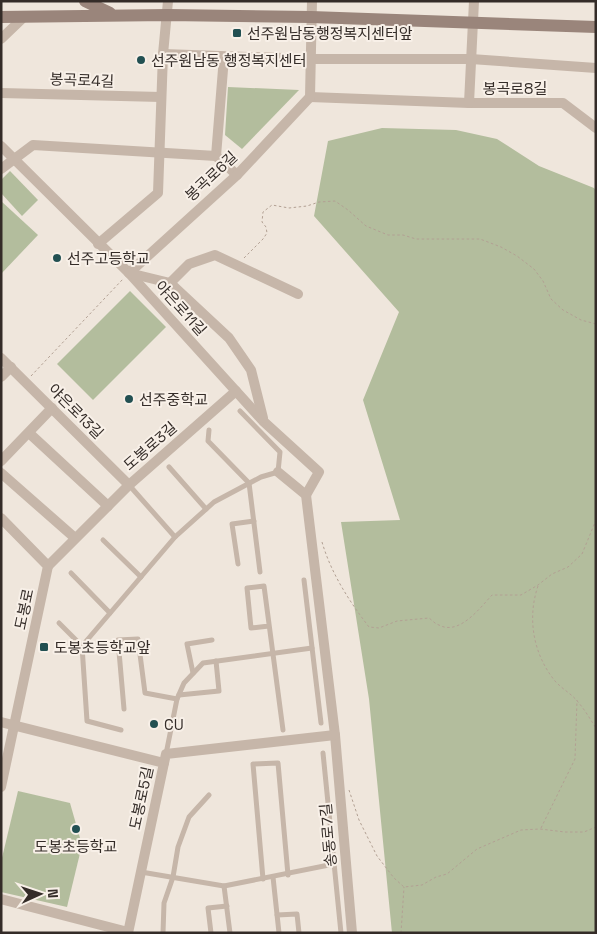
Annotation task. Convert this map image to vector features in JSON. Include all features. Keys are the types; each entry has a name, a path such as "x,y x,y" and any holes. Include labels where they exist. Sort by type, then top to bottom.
{"street":[{"path":"85,1 115,15"},
{"path":"98,244 158,192 163,54 168,1"},
{"path":"312,1 310,97 470,103"},
{"name":"봉곡로8길","path":"474,1 470,103 563,103 596,128"},
{"path":"1,17 168,15 311,17 596,27"},
{"path":"1,39 24,18"},
{"path":"163,54 311,59 471,59"},
{"path":"216,156 224,57"},
{"name":"봉곡로8길","path":"471,59 596,68"},
{"name":"봉곡로4길","path":"1,93 161,97"},
{"name":"봉곡로6길","path":"128,273 237,175 310,97"},
{"path":"1,170 33,145 216,156 237,175"},
{"name":"야은로11길","path":"1,146 128,273 263,421 320,472 306,494"},
{"path":"170,283 189,264 215,254 298,294"},
{"path":"128,273 170,283 229,338 251,370 263,421"},
{"name":"야은로13길","path":"1,358 129,486"},
{"path":"1,377 11,367"},
{"name":"도봉로3길","path":"48,566 129,486 236,391"},
{"path":"1,461 52,408"},
{"path":"29,433 108,506"},
{"path":"278,472 306,494"},
{"path":"1,473 75,538"},
{"name":"송동로7길","path":"306,494 335,735 352,933"},
{"path":"1,518 48,566"},
{"name":"도봉로","path":"1,787 48,566"},
{"path":"1,722 14,724"},
{"name":"도봉로5길","path":"14,724 165,758 128,932"},
{"path":"165,758 335,735"},
{"path":"1,899 128,932"}],"lane":[{"path":"82,646 175,537 206,509 214,502 249,483 278,472 280,452 240,411"},
{"path":"208,430 208,441 249,483 260,572"},
{"path":"169,467 206,509"},
{"path":"129,486 175,537"},
{"path":"238,564 232,524 254,521"},
{"path":"103,540 141,577"},
{"path":"71,573 110,613"},
{"path":"304,580 321,723"},
{"path":"269,626 251,628 247,588 264,586 283,730"},
{"path":"59,622 82,646 87,721 121,730"},
{"path":"124,709 118,640 138,639 145,693 178,697 219,690 216,661"},
{"path":"193,673 187,644 212,640"},
{"path":"165,758 178,697 184,683 203,663 312,648"},
{"path":"323,753 341,933"},
{"path":"263,878 252,764 278,763 288,875"},
{"path":"163,933 164,903 173,877 178,847 189,816 210,795"},
{"path":"141,872 224,886 288,875 334,864"},
{"path":"273,877 279,933"},
{"path":"224,886 230,933"},
{"path":"211,933 208,908 227,906"},
{"path":"277,916 297,914 299,933"}],"path":[{"path":"237,265 267,233 266,227 262,222 263,212 272,206 290,208 335,201 366,226 388,235 403,235 416,239 480,239 501,246 534,269 543,281 551,299 563,310 581,320 596,324"},
{"path":"25,382 128,273"},
{"path":"321,540 334,572 352,604 369,626 379,628 397,621 429,618 440,627 456,627 471,618 492,595 521,595 538,586 552,574 568,567 582,554 596,520"},
{"path":"538,586 533,602 534,636 541,660 556,682 577,700 596,728"},
{"path":"540,829 575,759 577,700"},
{"path":"339,780 350,792 359,820 377,856 394,878 404,887 422,885 436,877 447,874 477,849 521,830 540,829 584,832 596,827"},
{"path":"401,933 404,887"}],"green space":[{"path":"228,87 299,90 242,149 225,135"},
{"path":"382,128 456,130 497,139 539,166 594,188 596,191 596,933 392,933 369,699 341,522 400,520 363,400 399,312 314,216 328,141"},
{"path":"10,171 38,200 22,216 1,193 1,180"},
{"path":"1,201 38,235 1,274"},
{"path":"130,291 166,327 93,400 57,364"},
{"path":"18,791 70,803 82,845 67,907 1,892 1,862"}],"place":[{"name":"선주원남동행정복지센터앞","path":"237,33"},
{"name":"선주원남동 행정복지센터","path":"141,60"},
{"name":"선주고등학교","path":"57,258"},
{"name":"선주중학교","path":"129,399"},
{"name":"도봉초등학교앞","path":"44,647"},
{"name":"CU","path":"154,724"},
{"name":"도봉초등학교","path":"76,829"}]}
